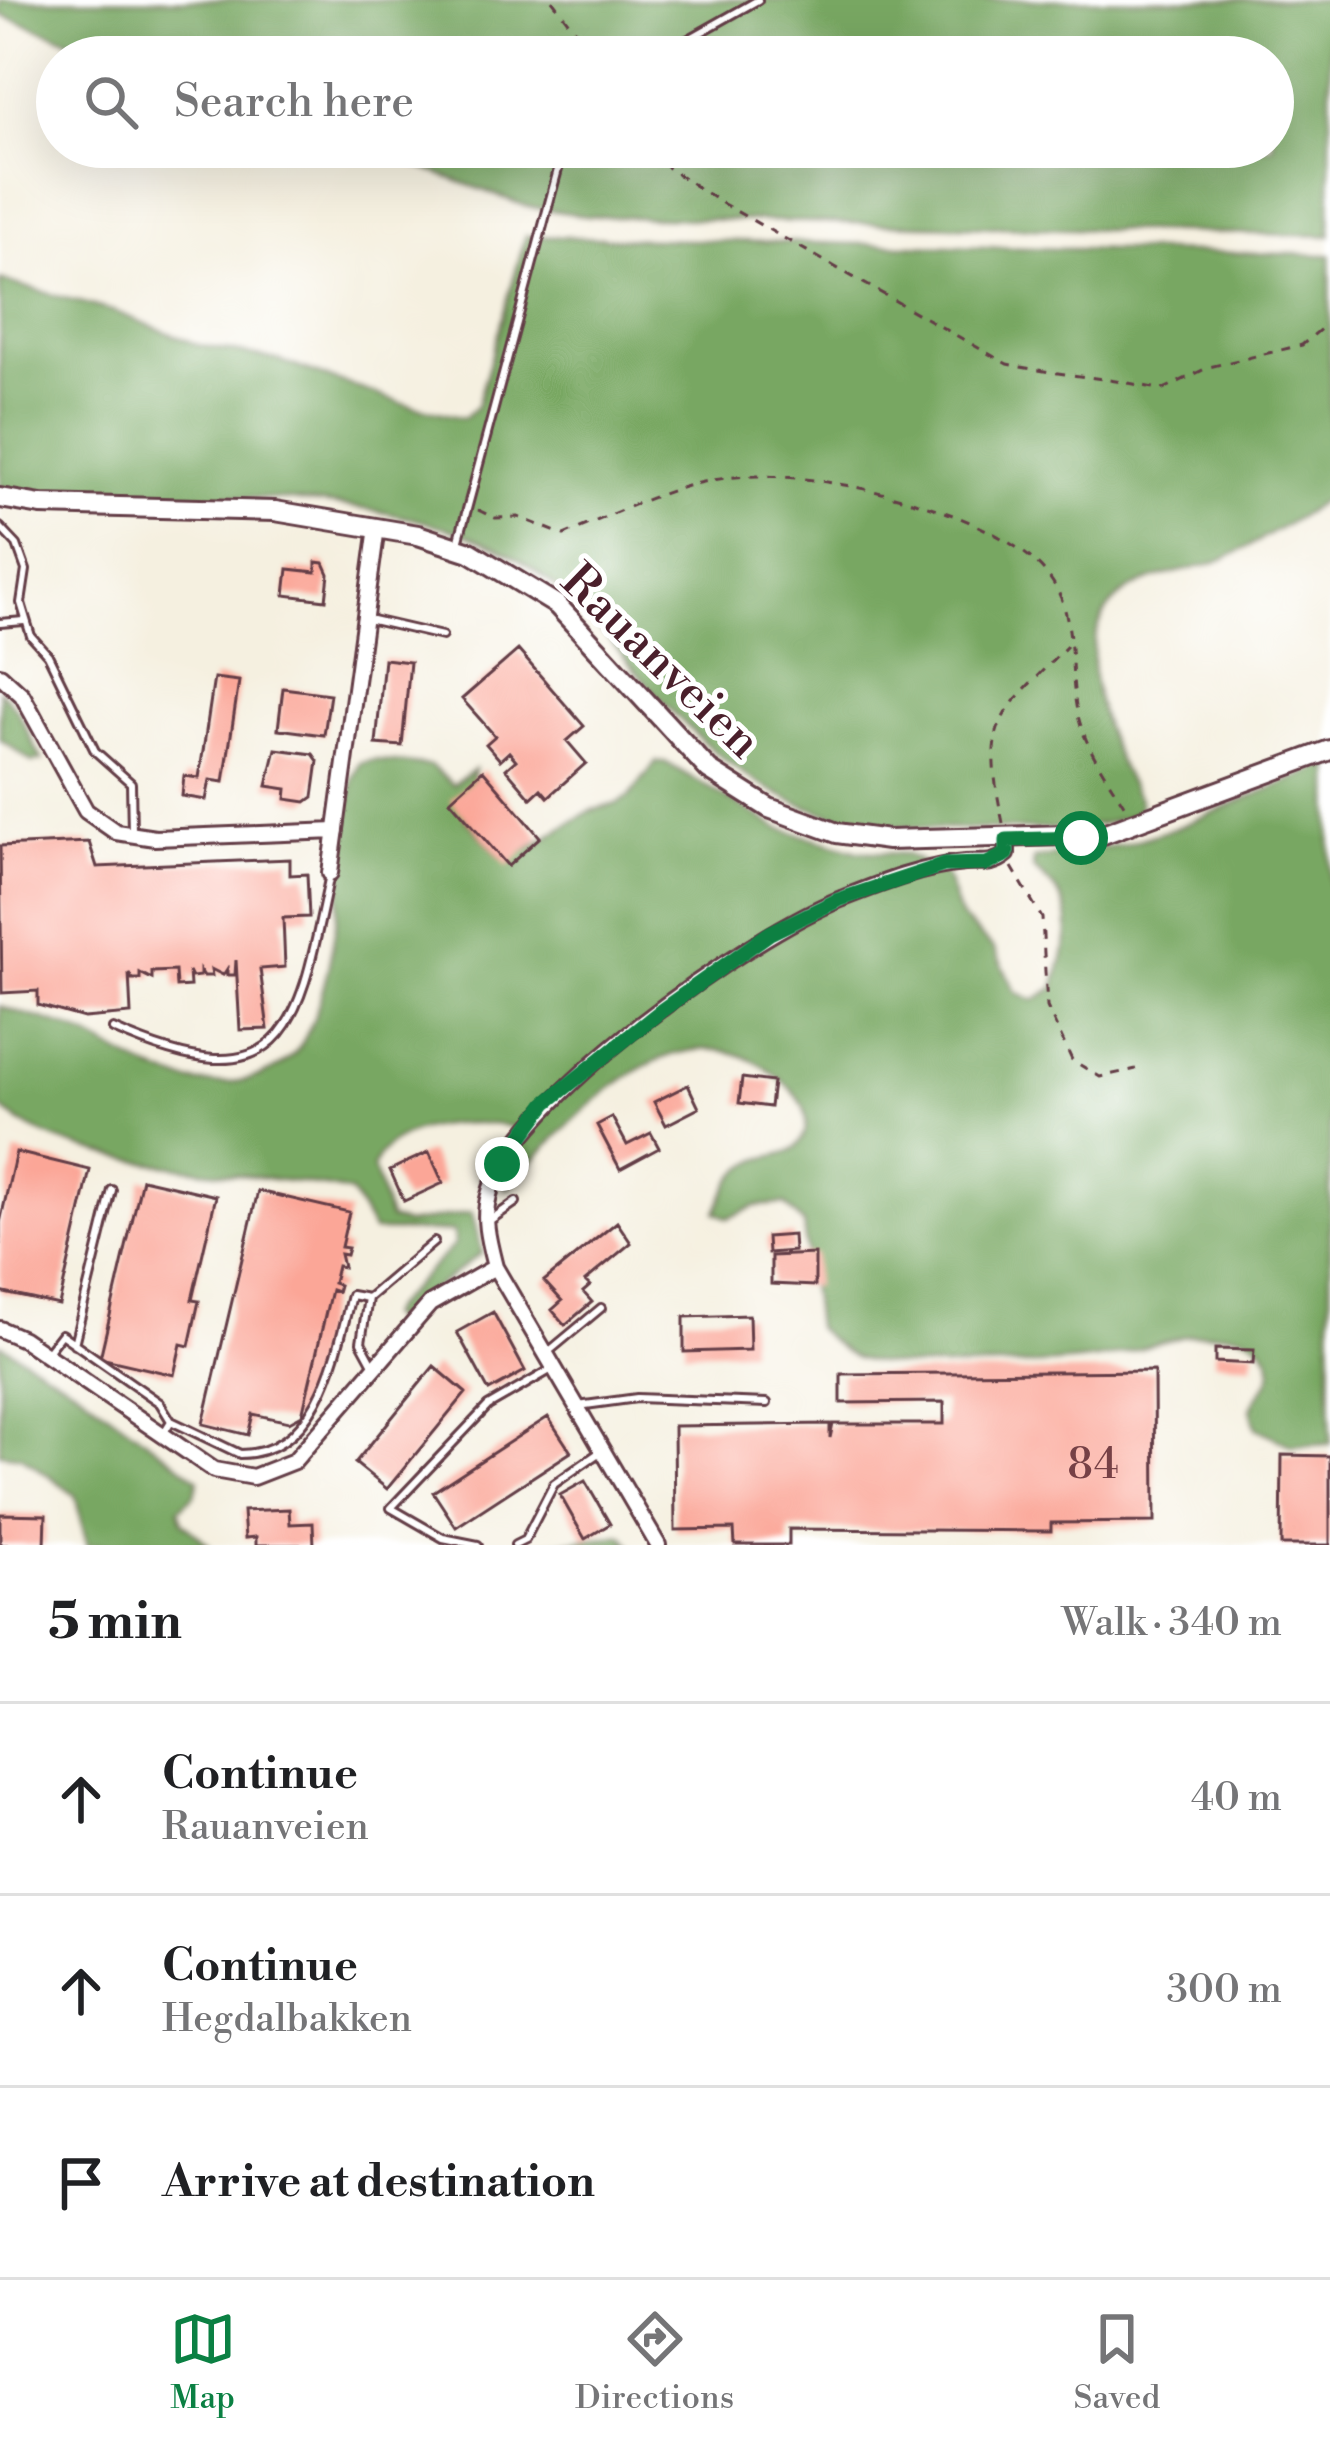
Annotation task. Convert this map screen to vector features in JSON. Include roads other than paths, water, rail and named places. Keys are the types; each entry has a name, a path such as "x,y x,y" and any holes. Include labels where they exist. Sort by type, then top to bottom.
{"main road":[{"name":"Rauanveien","path":"0,498 41,505 235,508 376,527 457,547 503,567 557,605 695,757 769,808 858,836 1007,847 1081,838 1137,825 1330,750"}],"street":[{"path":"330,873 376,527"},
{"path":"0,675 22,695 86,811 98,823 132,836 336,831"},
{"path":"658,1545 495,1267 486,1222 488,1196 502,1164 546,1103 770,933 838,900 944,865 987,864 1007,847"},
{"path":"0,1329 45,1354 161,1437 236,1478 272,1472 294,1461 430,1304 495,1267"}],"lane":[{"path":"694,36 758,0"},
{"path":"457,547 559,168"},
{"path":"0,527 17,545 26,570 24,622 48,655 95,752 131,783 132,836"},
{"path":"364,618 414,625 442,636"},
{"path":"0,623 24,622"},
{"path":"113,1029 167,1053 200,1059 252,1054 274,1042 300,1006 311,975 330,873"},
{"path":"74,1343 112,1190"},
{"path":"486,1222 516,1202"},
{"path":"376,1366 362,1342 368,1298 434,1242"},
{"path":"45,1354 61,1334 160,1403 171,1421 240,1454 285,1438 331,1378 351,1295 368,1298"},
{"path":"478,1545 432,1533 391,1508 488,1406 551,1360 601,1308"},
{"path":"578,1406 638,1399 767,1403"},
{"path":"161,1437 171,1421"},
{"path":"514,1545 525,1540 554,1484 603,1450"}]}
